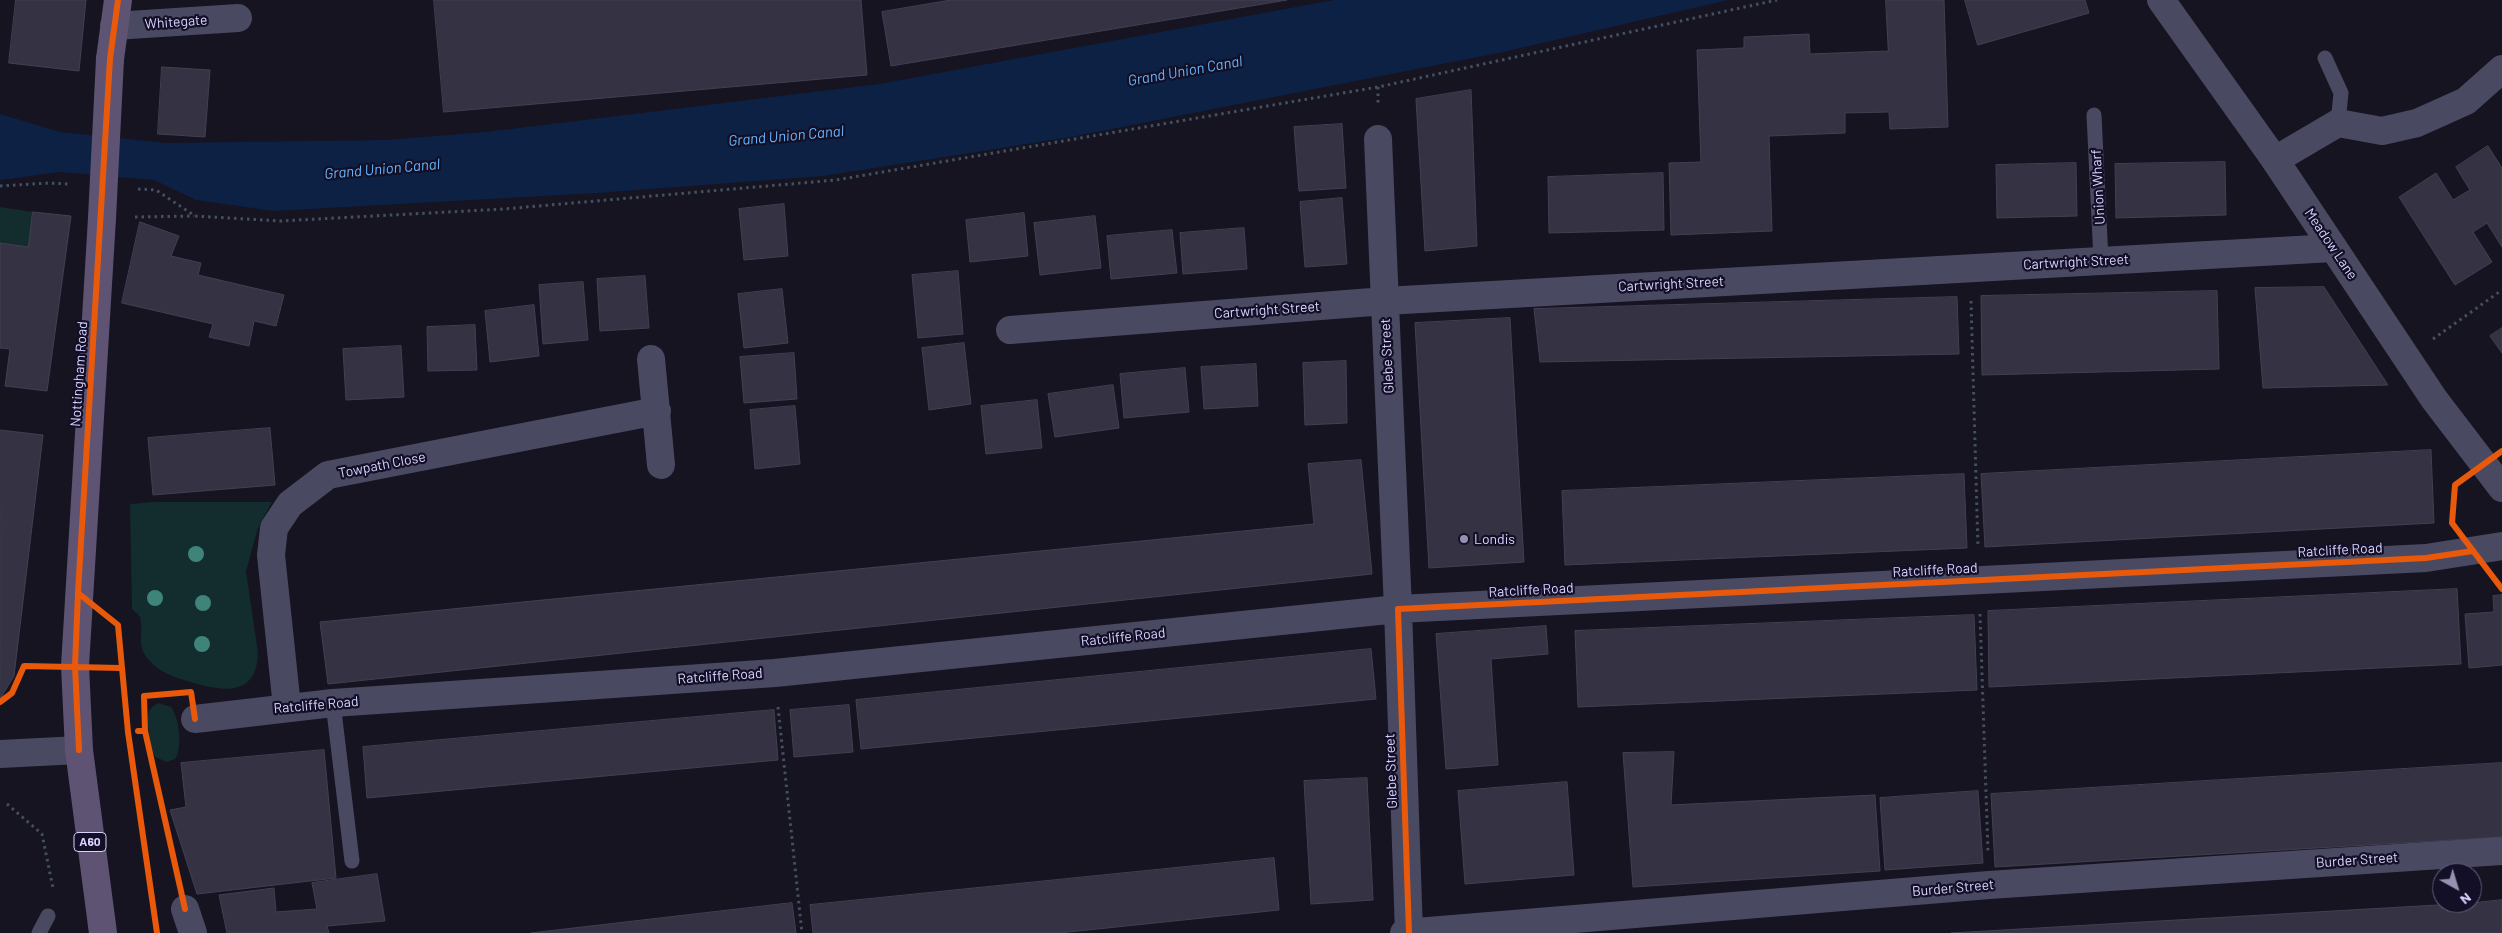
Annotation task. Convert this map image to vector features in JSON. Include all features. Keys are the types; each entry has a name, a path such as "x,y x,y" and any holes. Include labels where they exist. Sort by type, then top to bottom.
{"main road":[{"name":"Nottingham Road","path":"103,933 79,750 75,666 110,59 116,13"}],"street":[{"name":"Meadow Lane","path":"2161,0 2275,160 2434,399 2502,488"},
{"name":"Whitegate","path":"116,13 238,18"},
{"path":"2275,160 2338,123 2382,131 2417,123 2466,100 2502,69"},
{"name":"Glebe Street","path":"1378,139 1398,609 1409,933"},
{"name":"Cartwright Street","path":"1010,330 1385,300 2333,248"},
{"path":"651,359 658,411 662,465"},
{"name":"Towpath Close","path":"287,707 271,555 274,528 290,504 328,476 658,411"},
{"name":"Ratcliffe Road","path":"194,719 333,703 775,673 1398,609 2426,558 2502,546"},
{"path":"0,754 79,750"},
{"name":"Burder Street","path":"1404,933 1989,885 2502,851"}],"lane":[{"path":"2325,58 2341,92 2338,123"},
{"name":"Union Wharf","path":"2094,115 2101,260"},
{"path":"333,703 352,861"},
{"path":"39,933 48,916"}],"path":[{"path":"149,216 195,216 280,221 309,220 504,209 836,180 1378,87 1777,0"},
{"path":"0,186 48,183 77,185"},
{"path":"136,189 156,190 195,216"},
{"path":"2407,358 2502,290"},
{"path":"775,673 802,933"},
{"path":"0,754 7,804 42,834 54,889 48,916"}],"green space":[{"path":"0,207 33,212 28,247 0,243"},
{"path":"154,502 272,502 258,528 246,571 258,653 256,667 252,677 245,684 237,688 227,689 205,686 174,677 157,668 144,653 141,642 140,617 132,609 130,504"},
{"path":"158,703 171,707 178,725 179,748 175,759 167,762 155,757 149,737 148,714 151,708"}],"water":[{"name":"Grand Union Canal","path":"1334,0 1728,0 1503,52 1071,137 823,176 597,193 274,211 196,200 154,180 61,172 0,180 0,114 60,132 166,143 386,140 486,132 879,84"}],"building":[{"path":"16,0 86,0 79,71 9,63"},
{"path":"434,0 861,0 867,75 444,112"},
{"path":"951,0 1287,0 891,66 882,12"},
{"path":"1886,0 1944,0 1948,127 1890,129 1889,112 1845,113 1845,133 1769,136 1772,231 1671,235 1669,163 1701,162 1697,50 1744,48 1744,37 1809,34 1810,54 1888,51"},
{"path":"1965,0 2085,0 2089,13 1978,45"},
{"path":"162,67 210,70 205,137 158,134"},
{"path":"1471,90 1477,246 1425,251 1416,99"},
{"path":"1342,124 1346,188 1299,191 1294,127"},
{"path":"2488,146 2502,168 2502,247 2487,223 2473,232 2492,262 2455,285 2399,197 2436,173 2453,200 2470,190 2456,167"},
{"path":"2225,162 2226,215 2116,218 2115,164"},
{"path":"2076,163 2077,216 1997,218 1996,165"},
{"path":"1663,173 1664,230 1549,233 1548,177"},
{"path":"1342,198 1347,264 1305,267 1300,202"},
{"path":"784,204 788,256 744,260 739,209"},
{"path":"33,212 71,216 47,391 5,386 10,349 0,348 0,243 28,247"},
{"path":"1024,213 1028,256 970,262 966,220"},
{"path":"1095,216 1101,268 1040,275 1034,223"},
{"path":"140,222 179,236 171,256 201,263 198,275 284,295 276,326 254,321 249,346 209,337 213,324 122,303"},
{"path":"1244,228 1247,269 1183,274 1180,233"},
{"path":"1172,230 1177,273 1111,279 1107,236"},
{"path":"958,271 963,334 918,338 912,275"},
{"path":"645,276 649,328 600,331 597,279"},
{"path":"583,282 588,340 543,344 539,285"},
{"path":"2324,287 2388,385 2263,388 2255,288"},
{"path":"782,289 788,343 744,348 738,294"},
{"path":"2217,291 2219,369 1982,375 1981,296"},
{"path":"1957,297 1959,354 1540,362 1534,309"},
{"path":"534,305 539,356 490,362 485,311"},
{"path":"1510,318 1524,562 1429,568 1415,323"},
{"path":"475,325 477,370 428,371 427,327"},
{"path":"2502,328 2502,353 2490,336"},
{"path":"964,343 971,404 929,410 922,348"},
{"path":"401,346 404,397 346,400 343,349"},
{"path":"794,353 797,399 744,403 740,357"},
{"path":"1346,361 1347,423 1305,425 1303,363"},
{"path":"1256,364 1258,406 1204,409 1201,367"},
{"path":"1185,368 1189,412 1124,418 1120,374"},
{"path":"1113,385 1119,428 1055,437 1048,394"},
{"path":"1037,400 1042,448 986,454 981,406"},
{"path":"795,406 800,464 755,469 750,410"},
{"path":"270,428 275,485 153,495 148,438"},
{"path":"0,430 43,435 14,676 0,699"},
{"path":"2431,450 2434,523 1985,547 1981,474"},
{"path":"1361,460 1372,574 328,684 320,622 1314,524 1308,464"},
{"path":"1964,474 1967,548 1565,565 1562,491"},
{"path":"2457,589 2461,664 1989,687 1988,611"},
{"path":"2502,595 2502,665 2469,668 2465,614 2494,612 2493,596"},
{"path":"1974,615 1977,690 1578,707 1575,631"},
{"path":"1546,626 1548,654 1491,659 1498,765 1446,769 1436,634"},
{"path":"1371,649 1376,699 861,749 856,700"},
{"path":"849,705 853,752 794,757 790,710"},
{"path":"774,710 778,760 367,798 363,747"},
{"path":"324,750 336,878 197,894 170,810 186,807 181,763"},
{"path":"1674,752 1671,805 1875,795 1880,871 1633,887 1623,753"},
{"path":"2502,763 2502,837 1995,867 1991,794"},
{"path":"1367,778 1373,900 1311,904 1304,781"},
{"path":"1567,782 1574,875 1465,884 1458,791"},
{"path":"1978,791 1983,863 1885,870 1880,798"},
{"path":"1274,858 1279,910 1059,933 813,933 810,905"},
{"path":"377,874 385,921 327,926 329,933 227,933 219,895 274,888 276,912 317,909 312,883"},
{"path":"2502,900 2502,933 1951,933 2432,905 2432,913 2482,913 2482,902"},
{"path":"792,903 796,933 531,933"}],"cycle path":[{"path":"79,750 75,666 78,593 110,59 118,0"},
{"path":"2502,451 2455,485 2452,523 2502,589"},
{"path":"1409,933 1398,609 2426,558 2473,551"},
{"path":"78,593 118,625 128,732 157,933"},
{"path":"0,702 12,693 24,666 121,668"},
{"path":"138,731 145,731 144,696 191,692 195,719"},
{"path":"145,731 185,909"}],"place":[{"name":"Londis","path":"1464,539"}]}
